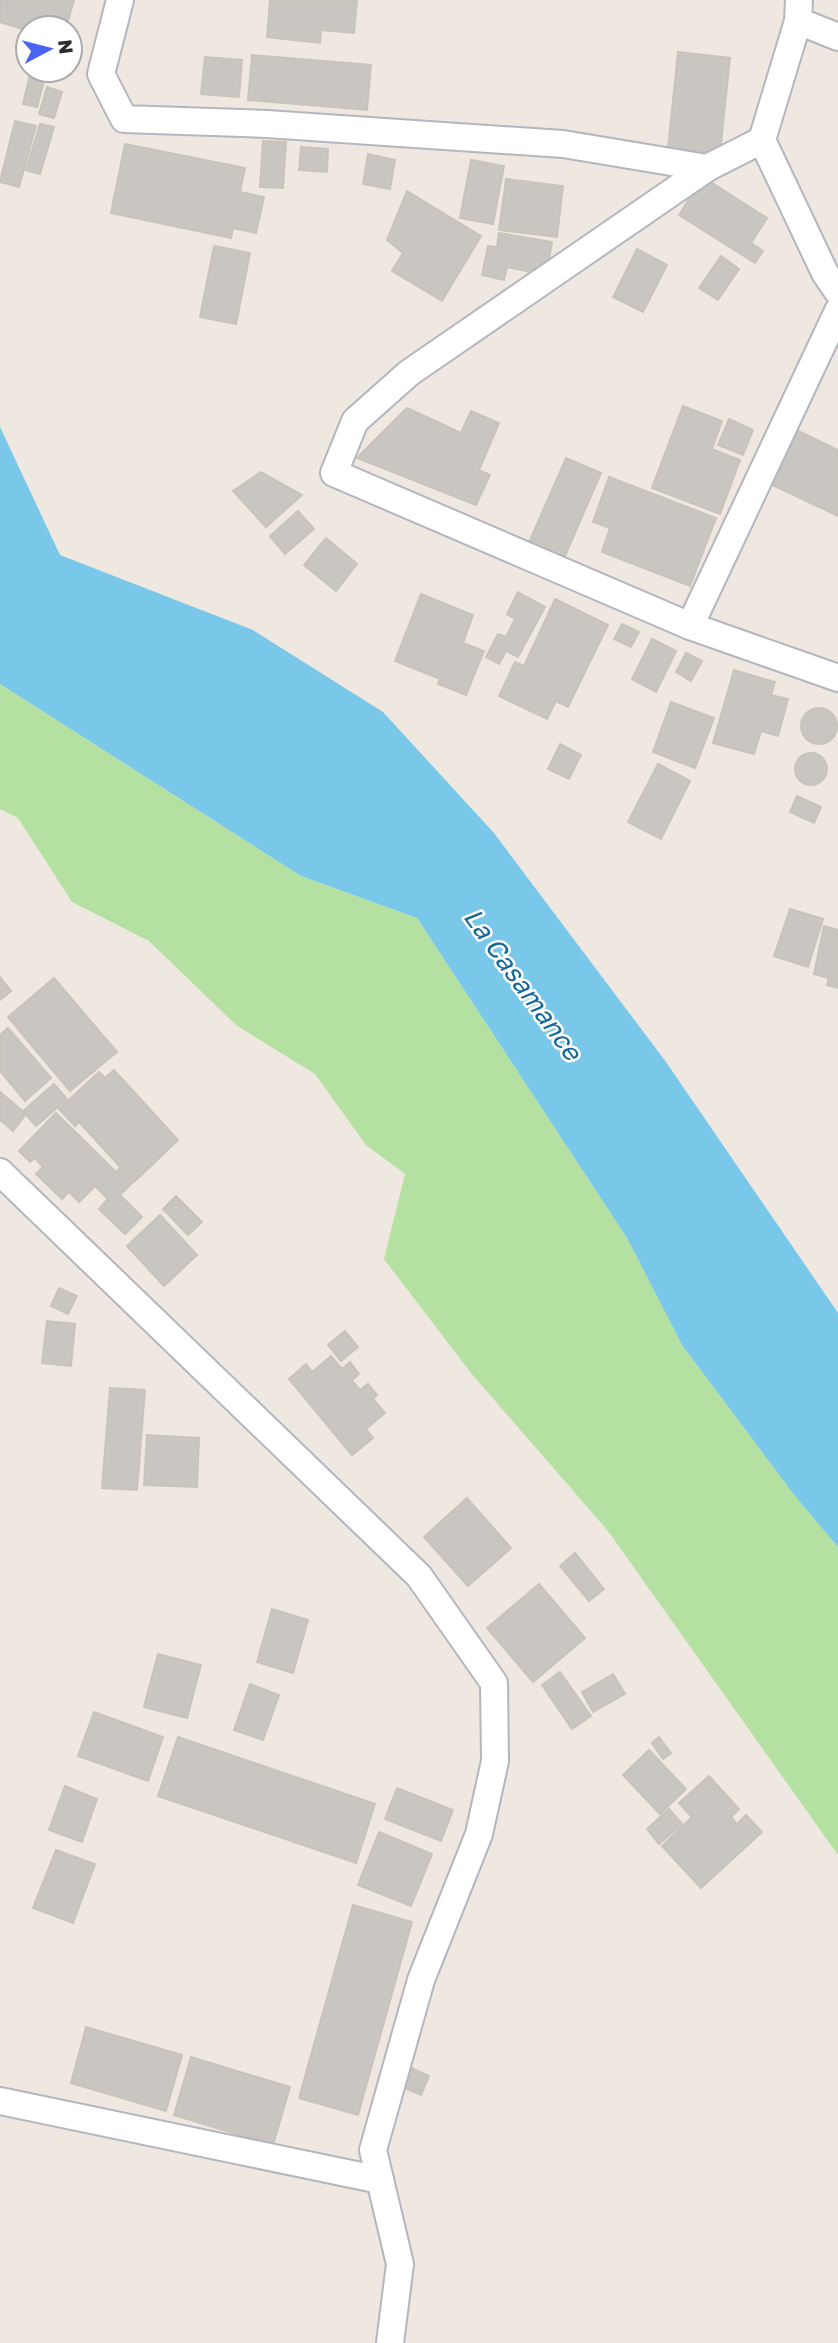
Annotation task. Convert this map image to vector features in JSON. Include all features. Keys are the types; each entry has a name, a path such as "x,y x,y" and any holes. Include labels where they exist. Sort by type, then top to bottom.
{"street":[{"path":"120,0 101,74 124,119 267,124 563,144 707,168"},
{"path":"838,37 798,11 762,141 825,273 838,292"},
{"path":"762,141 707,168 409,373 355,421 334,473 690,626 838,678"},
{"path":"690,626 838,311"},
{"path":"0,1172 419,1576 494,1683 495,1761 479,1834 421,1980 373,2150 400,2264 390,2343"},
{"path":"0,2101 380,2180"}],"green space":[{"path":"0,684 301,876 417,918 627,1238 682,1345 795,1496 838,1547 838,1855 608,1531 471,1373 384,1259 405,1174 366,1145 315,1074 236,1025 149,941 72,902 18,818 0,809"}],"water":[{"name":"La Casamance","path":"0,427 60,555 253,630 383,712 494,833 666,1062 838,1313 838,1547 795,1496 682,1345 627,1238 417,918 301,876 0,684"}],"building":[{"path":"0,0 74,0 70,14 14,14 14,26 0,22"},
{"path":"270,0 357,0 354,33 321,30 320,43 267,37"},
{"path":"678,52 730,58 720,153 668,148"},
{"path":"252,55 371,65 367,110 248,100"},
{"path":"205,57 242,60 239,97 201,94"},
{"path":"28,84 43,84 37,107 23,104"},
{"path":"47,87 62,92 54,118 39,114"},
{"path":"15,121 36,126 19,187 0,182"},
{"path":"40,124 54,127 40,174 26,170"},
{"path":"263,141 286,142 283,188 260,187"},
{"path":"125,144 245,168 240,192 264,197 256,233 233,228 231,238 111,213"},
{"path":"301,147 328,149 327,172 299,170"},
{"path":"368,154 395,160 390,189 363,184"},
{"path":"471,160 504,166 493,224 460,218"},
{"path":"703,177 767,218 751,243 763,251 755,263 679,215"},
{"path":"506,179 563,186 557,237 499,230"},
{"path":"407,191 481,236 442,301 392,271 403,253 387,240"},
{"path":"499,233 552,242 546,275 507,267 504,280 482,275 488,246 497,247"},
{"path":"214,246 250,253 236,324 200,317"},
{"path":"637,249 667,265 643,312 613,297"},
{"path":"721,256 739,269 718,300 699,288"},
{"path":"683,406 722,421 712,449 740,460 720,514 652,488"},
{"path":"407,408 461,433 471,411 499,423 479,470 490,475 476,505 357,458"},
{"path":"729,419 753,430 743,455 718,445"},
{"path":"790,427 838,450 838,516 764,481"},
{"path":"566,458 601,473 562,563 527,547"},
{"path":"261,472 302,495 266,527 233,491"},
{"path":"609,477 716,518 690,586 602,552 610,528 593,522"},
{"path":"298,511 314,529 285,554 270,536"},
{"path":"326,538 357,564 336,591 304,565"},
{"path":"518,592 545,607 518,657 506,651 499,664 486,657 498,634 506,637 515,619 507,614"},
{"path":"421,594 473,615 463,643 484,651 466,695 438,684 440,679 395,661"},
{"path":"555,599 608,625 568,707 556,701 547,719 499,696 515,662 524,666"},
{"path":"622,624 639,632 631,647 614,639"},
{"path":"652,639 676,651 656,692 632,679"},
{"path":"686,653 702,661 691,681 676,672"},
{"path":"734,670 775,682 771,695 788,699 778,736 761,731 754,754 713,743"},
{"path":"671,702 714,718 695,768 653,752"},
{"path":"819,708 832,713 837,726 832,739 819,744 806,739 801,726 806,713"},
{"path":"560,744 581,755 569,779 548,769"},
{"path":"811,753 822,758 827,769 822,780 811,785 800,780 795,769 800,758"},
{"path":"658,764 690,781 661,839 628,822"},
{"path":"797,796 821,807 814,823 790,812"},
{"path":"790,909 823,919 808,967 774,956"},
{"path":"824,926 838,930 838,988 827,985 829,978 814,974"},
{"path":"0,977 11,991 0,1000"},
{"path":"54,978 117,1052 70,1091 8,1017"},
{"path":"8,1028 51,1078 25,1101 0,1071 0,1035"},
{"path":"114,1070 178,1140 134,1182 79,1122 75,1126 59,1109 99,1072 105,1078"},
{"path":"54,1084 67,1099 36,1126 23,1111"},
{"path":"0,1092 26,1114 13,1131 0,1120"},
{"path":"56,1113 116,1172 119,1169 132,1183 120,1195 142,1217 125,1234 99,1209 108,1199 95,1186 79,1202 69,1192 62,1199 36,1174 43,1167 35,1158 30,1162 19,1151"},
{"path":"176,1196 202,1222 188,1235 163,1209"},
{"path":"160,1215 197,1255 164,1286 127,1246"},
{"path":"59,1288 77,1296 68,1314 51,1306"},
{"path":"47,1321 75,1324 71,1366 42,1363"},
{"path":"345,1331 358,1347 341,1361 328,1345"},
{"path":"331,1356 342,1369 350,1362 359,1374 352,1380 360,1390 368,1384 377,1395 373,1399 385,1413 366,1429 373,1438 352,1455 289,1379 306,1364 312,1372"},
{"path":"110,1388 145,1390 137,1490 102,1488"},
{"path":"147,1435 199,1438 197,1487 144,1485"},
{"path":"467,1498 511,1548 468,1586 424,1537"},
{"path":"575,1553 604,1589 589,1601 560,1566"},
{"path":"539,1584 585,1638 533,1682 487,1628"},
{"path":"272,1609 308,1620 293,1673 257,1662"},
{"path":"158,1654 201,1665 187,1718 144,1707"},
{"path":"560,1672 591,1716 572,1729 542,1685"},
{"path":"613,1674 625,1694 593,1712 582,1692"},
{"path":"250,1684 279,1695 263,1740 234,1730"},
{"path":"94,1712 163,1737 148,1781 78,1756"},
{"path":"178,1737 375,1804 356,1863 158,1796"},
{"path":"659,1737 671,1753 663,1759 652,1743"},
{"path":"649,1750 686,1789 660,1814 623,1775"},
{"path":"709,1776 739,1809 731,1817 737,1824 746,1815 762,1832 701,1888 662,1846 692,1817 679,1803"},
{"path":"65,1786 97,1799 82,1842 49,1830"},
{"path":"397,1788 453,1810 441,1841 385,1819"},
{"path":"669,1809 682,1824 659,1844 647,1829"},
{"path":"379,1832 432,1854 411,1906 358,1885"},
{"path":"56,1850 95,1864 73,1923 33,1908"},
{"path":"353,1905 412,1922 358,2115 299,2098"},
{"path":"86,2027 182,2055 166,2111 71,2083"},
{"path":"191,2057 290,2087 273,2145 174,2115"},
{"path":"409,2067 429,2076 421,2095 402,2087"}]}
